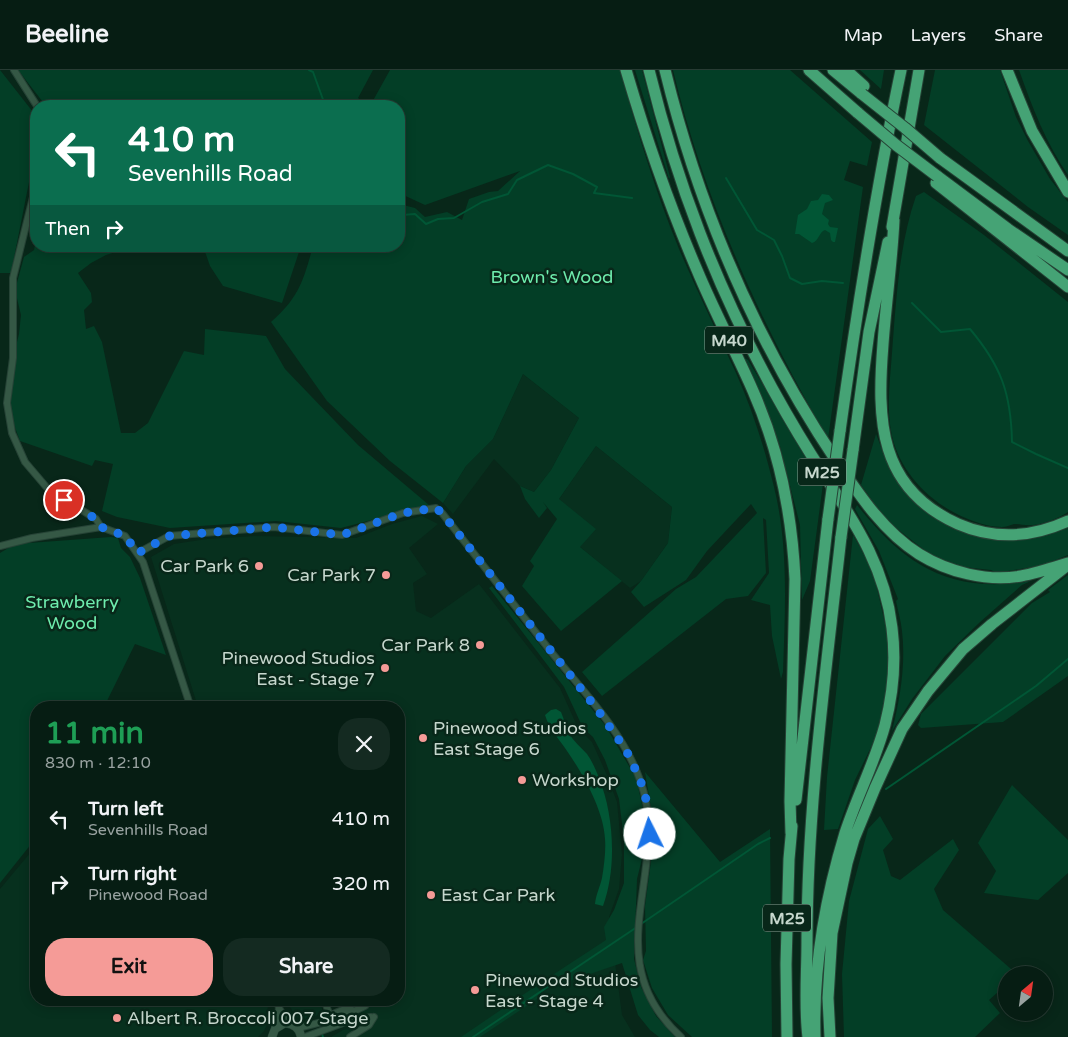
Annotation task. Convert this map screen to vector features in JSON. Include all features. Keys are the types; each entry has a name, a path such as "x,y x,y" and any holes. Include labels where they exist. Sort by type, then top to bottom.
{"highway":[{"name":"M40","path":"626,70 651,152 676,219 705,289 754,392 774,451 787,502 794,546 795,579 790,801 791,833"},
{"name":"M25","path":"649,70 667,140 684,194 722,288 773,390 865,540 879,573 889,608 894,643 894,667 886,722 854,806 831,885 815,989 816,1037"},
{"name":"M25","path":"665,70 702,194 749,306 805,410 858,493 877,517 898,539 920,554 940,565 969,574 987,577 1015,577 1068,564"},
{"path":"809,70 936,180 1068,287"},
{"path":"833,70 863,90"},
{"path":"846,70 863,90 940,158 1068,251"},
{"name":"M25","path":"787,1037 786,964 791,833 828,519 852,346 886,140 901,70"},
{"name":"M25","path":"808,1037 807,901 811,831 820,726 841,538 869,332 894,220 919,70"},
{"path":"1008,70 1032,131 1068,192"},
{"path":"936,180 1068,270"},
{"path":"894,220 880,398 883,433 897,469 912,490 931,508 956,523 974,530 998,535 1025,534 1042,531 1068,521"},
{"name":"M25","path":"830,1037 828,998 832,933 847,863 854,839 874,788 902,729 928,691 963,649 1068,564"},
{"name":"M25","path":"820,947 820,1037"}],"street":[{"path":"14,70 33,100"},
{"path":"30,209 13,278 13,358 7,404 12,434 25,462 48,490 96,519 101,527"},
{"path":"138,553 169,536 274,527 342,535 403,513 436,508 442,513 597,709 630,757 640,779 648,806 650,834 638,922 639,968 654,1005 681,1037"},
{"path":"0,546 32,538 101,527 125,536 138,553 150,581 189,701"},
{"path":"326,1006 330,1016"},
{"path":"323,1022 335,1012 353,1006"},
{"path":"273,1033 281,1024 289,1024 298,1028 323,1022 365,1006"},
{"path":"279,1008 289,1024"},
{"path":"273,1033 279,1008"},
{"path":"305,1037 351,1020 373,1017 369,1025 350,1037"},
{"path":"298,1028 301,1037"}],"shaded area":[{"path":"822,194 829,195 833,200 825,203 822,214 829,220 828,224 830,227 838,228 835,242 831,240 830,233 825,230 812,243 799,234 795,234 798,215 807,209 811,201 818,200"},
{"path":"523,374 579,418 551,470 534,492 520,486 494,459 453,514 443,503 466,466 493,439"},
{"path":"596,446 672,507 668,543 641,581 630,588 580,547 559,499"},
{"path":"422,516 438,524 409,548 427,574 413,583 416,611 431,618 479,584 560,688 578,728 592,742 617,802 622,854 619,889 609,917 622,1015 635,1037 331,1037 343,1030 354,1028 349,1006 405,1006 405,701 196,701 151,557 174,544 207,539 255,536 356,538 392,524"},
{"path":"556,709 561,712 571,736 587,754 592,763 598,775 608,808 611,825 612,859 603,906 595,904 604,864 604,828 597,805 586,782 547,720 545,715 551,710"},
{"path":"30,853 30,1006 267,1006 271,1013 264,1031 258,1037 0,1037 0,889"},
{"path":"290,1006 321,1006 323,1013 310,1018 296,1017"}],"green space":[{"path":"0,70 30,108 30,177 11,273 0,273"},
{"path":"18,70 373,70 358,98 361,100 41,100"},
{"name":"Brown's Wood","path":"390,70 620,70 647,160 670,227 742,387 758,429 770,473 779,510 784,556 785,626 781,679 772,636 770,605 751,600 769,573 766,520 763,518 766,573 748,596 726,599 602,696 582,672 676,589 696,577 757,513 751,504 707,551 686,580 644,607 631,592 668,543 672,507 596,446 559,499 596,529 580,547 622,581 561,631 522,586 534,566 530,561 557,519 543,502 547,508 539,518 525,499 520,486 534,492 551,470 579,418 523,374 493,439 466,466 443,503 390,461 327,401 271,322 288,305 299,288 311,252 405,252 405,206 415,208 425,217 447,212 462,220 469,199 498,191 520,171 425,205 405,196 405,100 373,100"},
{"path":"635,70 642,70 669,179"},
{"path":"673,70 790,70 872,142 867,166 850,161 844,180 863,187 828,439 780,351 737,260 701,166"},
{"path":"860,70 884,70 881,89"},
{"path":"935,70 1000,70 1016,117 1028,141 1050,179 1068,202 1068,235 1028,207 924,125"},
{"path":"1019,70 1068,70 1068,175 1040,124"},
{"path":"924,192 984,235 1068,302 1068,512 1051,520 1033,525 1014,524 998,527 959,515 933,499 922,489 903,464 897,451 890,426 889,405 897,293 902,253 910,215 916,196"},
{"path":"31,252 115,252 91,263 78,273 91,293 92,302 84,310 86,329 94,326 102,342 121,433 135,433 148,423 184,351 204,355 205,329 266,336 285,369 358,445 429,505 341,528 276,521 170,528 117,517 102,511 113,464 95,460 92,466 20,441 10,414 15,350 21,315 15,290 24,257"},
{"path":"205,252 299,252 282,303 223,286 210,266"},
{"path":"743,357 748,360 823,484 810,581 802,600 800,525 780,446 768,412"},
{"path":"876,434 887,462 910,497 940,521 957,530 975,536 1012,540 1068,526 1068,555 1043,565 997,573 991,570 963,567 932,556 887,521 861,485"},
{"path":"857,505 875,527 894,545 912,560 932,571 954,579 977,583 1003,584 1031,581 1022,585 945,656 912,699 892,731 903,669 902,631 896,601 898,599 879,551 855,509"},
{"path":"853,535 870,564 889,641 887,690 883,713 875,739 855,780 838,829 824,830 827,777"},
{"name":"Strawberry Wood","path":"118,538 121,548 130,557 140,578 166,655 135,644 107,701 30,701 30,846 0,883 0,553 15,544"},
{"path":"1068,575 1068,676 1003,722 921,728 918,725 921,714 1032,603 1050,592 1048,590"},
{"path":"492,586 605,725 636,778 644,813 647,838 637,879 634,959 641,987 656,1016 675,1037 659,1037 650,1030 638,1015 622,963 558,985 551,976 606,940 604,927 614,910 624,883 624,840 619,799 605,760 593,737 583,728 564,687 489,588"},
{"path":"645,772 720,862 770,829 772,1037 692,1037 668,1015 652,988 643,960 646,951 645,906 655,832"},
{"path":"1012,785 1068,840 1068,873 1038,900 984,893 996,871 978,843"},
{"path":"880,816 893,839 883,850 891,876 900,880 953,839 959,850 934,889 943,910 1008,966 998,966 998,992 989,1000 998,1011 998,1015 975,1037 844,1037 842,974 849,901 868,829"},
{"path":"536,986 543,995 480,1037 461,1037"}],"waterway":[{"path":"309,70 313,72 323,100"},
{"path":"405,215 415,214 426,224 438,219 454,218 482,202 508,194 517,180 548,165 573,174 597,187 594,193 632,198"},
{"path":"726,178 757,230 774,240 790,278 802,284 822,281 843,283"},
{"path":"912,303 941,332 970,329 981,342 997,368 1002,381 1009,409 1012,442 1068,468"},
{"path":"886,789 1036,686 1068,659"},
{"path":"641,924 758,844 770,838"},
{"path":"473,1037 637,927"}],"place":[{"name":"Car Park 6","path":"259,566"},
{"name":"Car Park 7","path":"386,575"},
{"name":"Car Park 8","path":"480,645"},
{"name":"Pinewood Studios East - Stage 7","path":"385,668"},
{"name":"Pinewood Studios East Stage 6","path":"423,738"},
{"name":"Workshop","path":"522,780"},
{"name":"East Car Park","path":"431,895"},
{"name":"Pinewood Studios East - Stage 4","path":"475,990"},
{"name":"Albert R. Broccoli 007 Stage","path":"117,1018"}],"route":[{"path":"64,500 96,519 101,527 125,536 138,553 169,536 274,527 342,535 403,513 436,508 442,513 609,724 626,750 640,779 648,806 650,834"}]}
